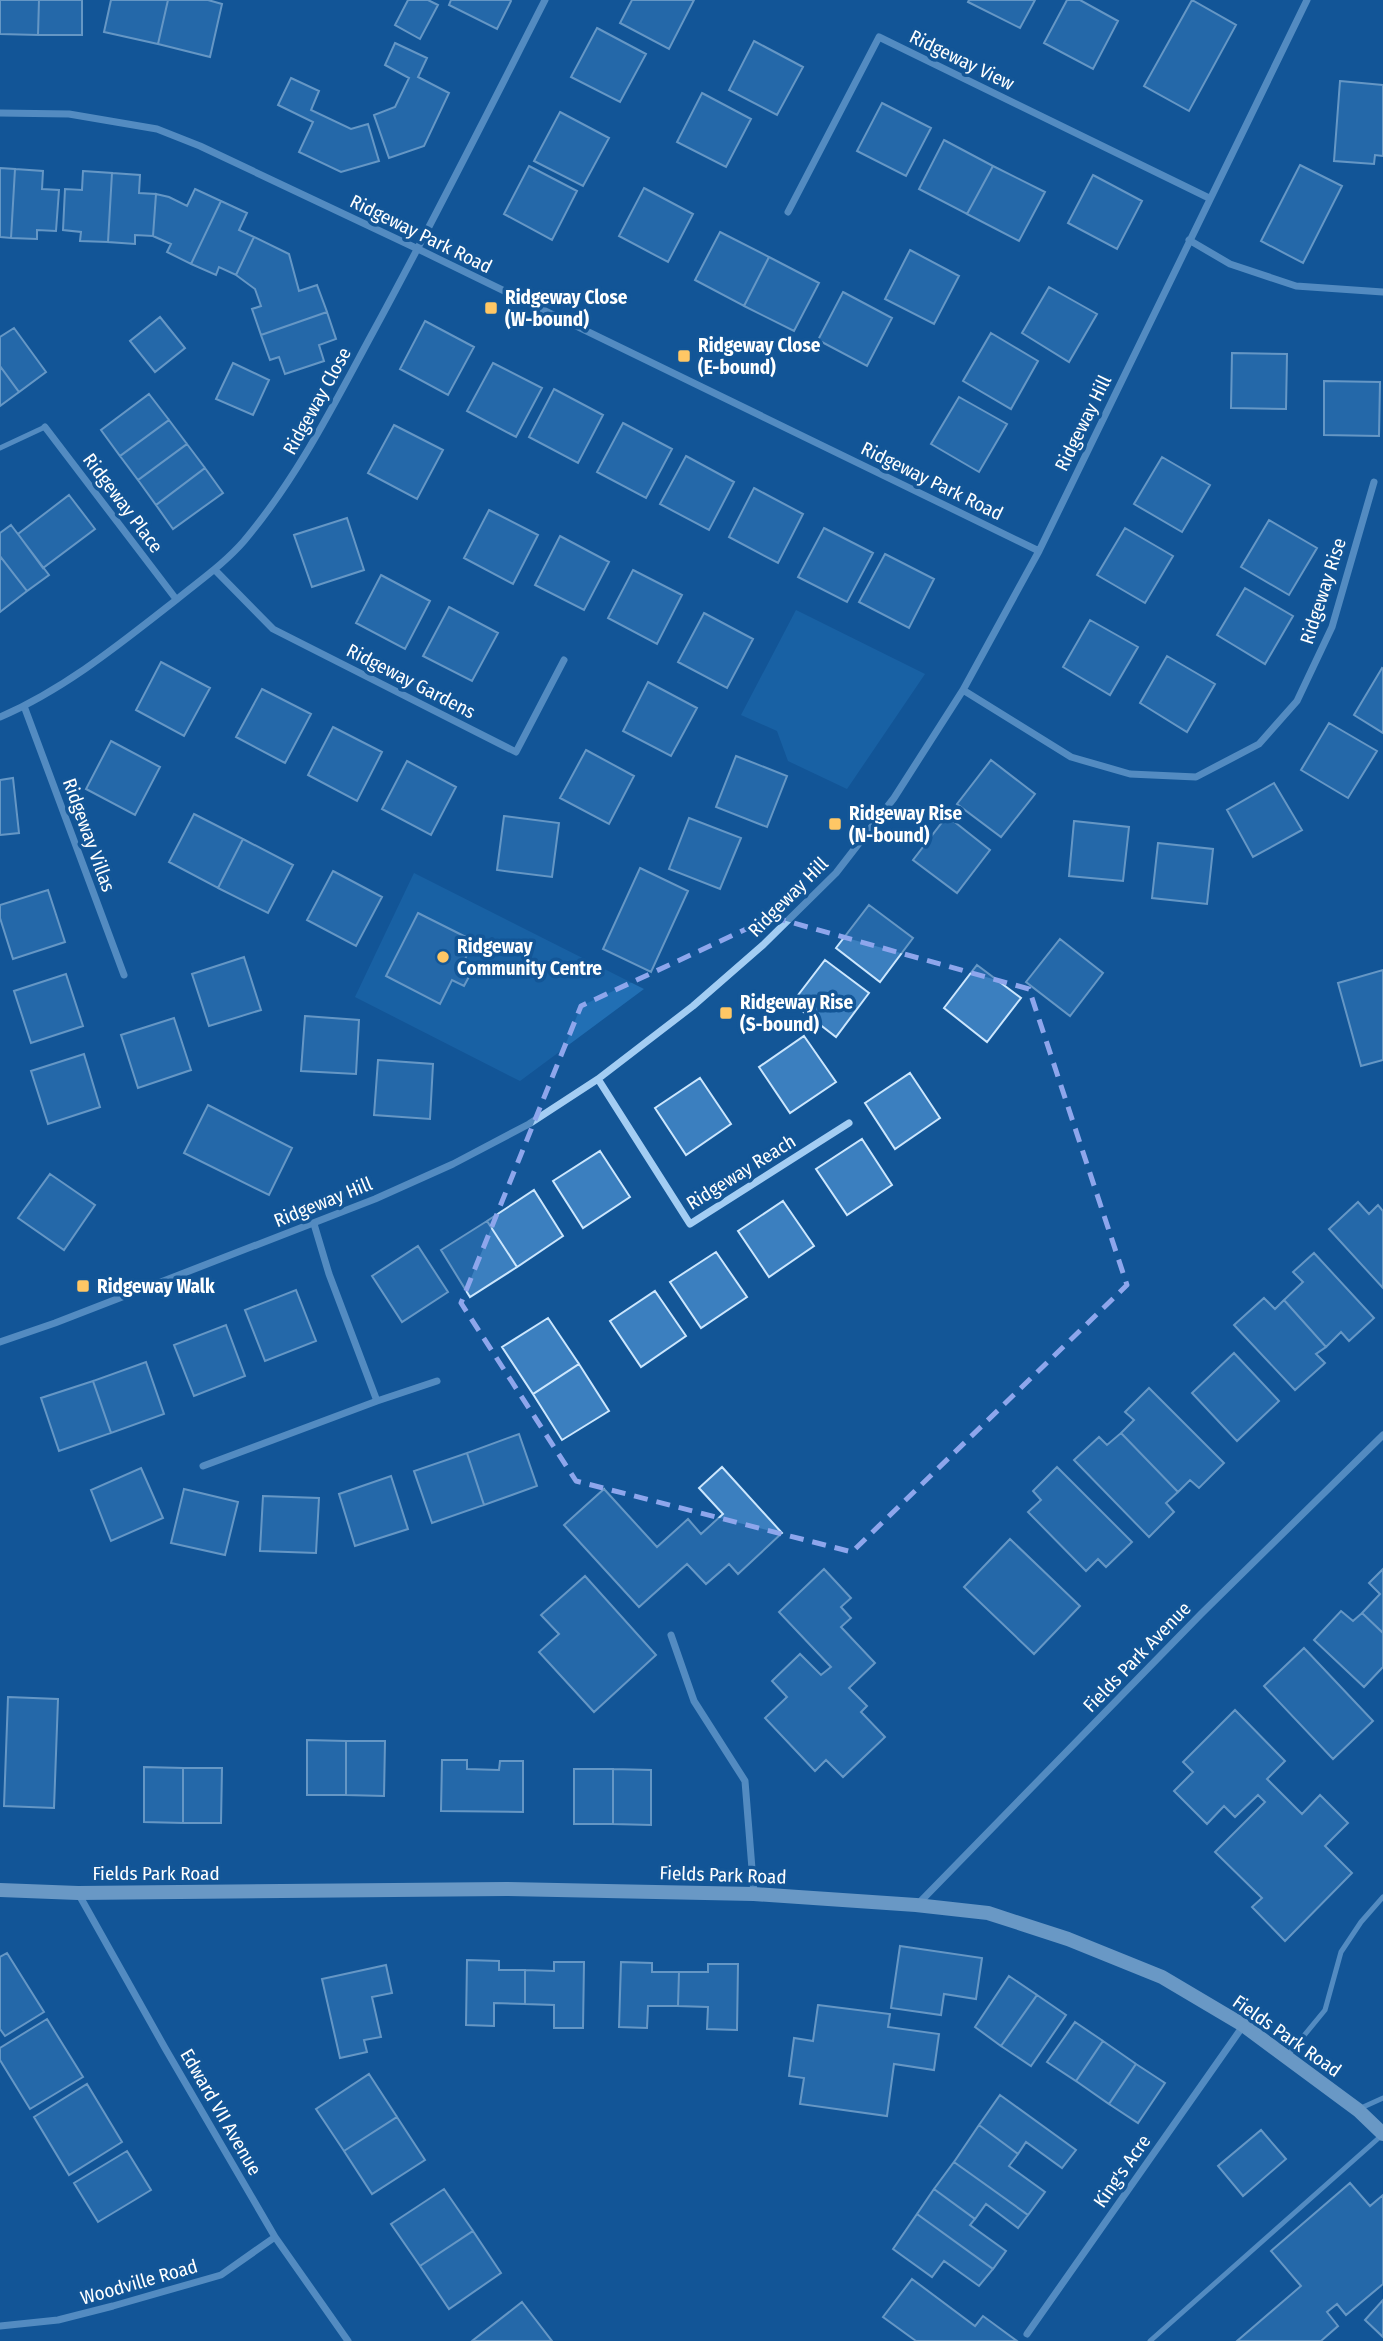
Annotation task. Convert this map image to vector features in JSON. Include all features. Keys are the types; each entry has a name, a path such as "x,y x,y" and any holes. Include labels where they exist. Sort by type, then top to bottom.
{"main road":[{"name":"Fields Park Road","path":"0,1890 78,1893 506,1889 754,1894 916,1905 988,1913 1068,1939 1162,1977 1243,2025 1358,2110 1383,2134"}],"street":[{"name":"Ridgeway Close","path":"0,717 24,706 113,650 215,570 243,542 303,462 418,249 545,0"},
{"name":"Ridgeway Hill","path":"0,1342 375,1199 453,1164 529,1124 598,1079 694,1006 763,945 836,873 894,798 963,690 1039,551 1307,0"},
{"name":"Ridgeway View","path":"788,212 879,37 1209,198"},
{"name":"Ridgeway Park Road","path":"0,113 69,114 157,129 200,146 1039,551"},
{"path":"1189,240 1230,264 1296,286 1383,292"},
{"name":"Ridgeway Place","path":"45,426 176,599"},
{"name":"Ridgeway Rise","path":"963,690 1071,757 1130,774 1196,777 1259,744 1297,701 1332,627 1374,482"},
{"name":"Ridgeway Gardens","path":"215,570 273,629 516,751 564,660"},
{"name":"Ridgeway Villas","path":"24,706 124,975"},
{"name":"Ridgeway Reach","path":"598,1079 690,1224 849,1123"},
{"path":"314,1224 329,1274 377,1401"},
{"path":"203,1466 437,1381"},
{"name":"Fields Park Avenue","path":"916,1905 1192,1624 1383,1435"},
{"path":"671,1635 694,1701 745,1781 754,1894"},
{"name":"Edward VII Avenue","path":"78,1893 275,2237 348,2341"},
{"name":"King's Acre","path":"1027,2334 1243,2025"},
{"name":"Woodville Road","path":"0,2326 58,2320 221,2275 275,2237"}],"lane":[{"path":"0,448 45,426"},
{"path":"1286,2058 1325,2010 1341,1952 1361,1922 1383,1898"},
{"path":"1358,2110 1383,2098"},
{"path":"1150,2341 1383,2134"}],"highlighted area":[{"path":"772,917 1029,989 1127,1285 852,1552 576,1481 461,1303 581,1006"}],"shaded area":[{"path":"796,610 925,674 847,789 788,761 777,731 741,715"},
{"path":"414,873 644,989 520,1081 355,997"}],"building":[{"path":"0,0 39,0 38,35 0,34"},
{"path":"39,0 82,0 82,35 38,35"},
{"path":"111,0 168,0 158,44 104,32"},
{"path":"168,0 208,0 222,4 210,57 158,44"},
{"path":"408,0 428,0 438,5 420,39 395,25"},
{"path":"451,0 511,1 497,29 449,5"},
{"path":"632,0 694,0 669,49 620,23"},
{"path":"1035,0 1020,28 968,2"},
{"path":"1067,0 1080,0 1118,21 1093,69 1044,43"},
{"path":"1192,0 1236,25 1189,111 1144,86"},
{"path":"597,28 646,54 620,102 571,77"},
{"path":"754,41 803,67 777,115 729,90"},
{"path":"395,43 427,58 418,77 449,93 424,146 389,158 374,115 395,107 409,78 385,65"},
{"path":"291,78 319,91 311,110 351,129 368,124 379,161 341,172 299,152 313,122 278,105"},
{"path":"1340,81 1383,85 1383,156 1375,155 1374,164 1334,161"},
{"path":"702,93 751,119 726,167 677,142"},
{"path":"882,103 931,128 906,176 857,151"},
{"path":"560,112 609,138 583,186 534,161"},
{"path":"944,140 993,166 967,214 919,189"},
{"path":"1300,165 1342,186 1303,263 1261,241"},
{"path":"529,166 577,191 552,240 504,214"},
{"path":"993,166 1045,192 1019,241 967,214"},
{"path":"0,168 15,169 11,238 0,237"},
{"path":"15,169 43,171 42,189 59,190 56,231 37,230 37,239 11,238"},
{"path":"83,171 112,173 108,242 80,241 81,232 63,230 65,189 82,190"},
{"path":"112,173 140,175 139,193 156,194 153,236 135,235 135,244 108,242"},
{"path":"1093,175 1142,201 1117,249 1068,223"},
{"path":"644,188 693,214 668,262 619,236"},
{"path":"195,189 221,201 191,264 167,252 171,244 153,236 156,194 187,206"},
{"path":"221,201 247,213 239,230 254,237 236,275 219,267 216,275 191,264"},
{"path":"720,232 769,257 744,306 695,280"},
{"path":"254,237 289,254 299,291 317,285 327,312 261,335 252,309 261,306 255,289 236,275"},
{"path":"910,250 959,276 934,324 885,299"},
{"path":"769,257 819,283 794,331 744,306"},
{"path":"1049,287 1097,314 1069,362 1022,333"},
{"path":"843,292 892,318 867,366 818,340"},
{"path":"327,312 336,339 319,345 324,361 285,374 279,357 270,360 261,335"},
{"path":"160,317 185,348 155,372 130,341"},
{"path":"425,321 474,347 448,395 400,369"},
{"path":"14,328 46,372 19,392 0,366 0,337"},
{"path":"991,333 1038,361 1011,409 963,381"},
{"path":"1232,353 1287,354 1286,409 1231,408"},
{"path":"233,363 269,380 253,415 216,399"},
{"path":"493,363 542,388 516,437 467,411"},
{"path":"0,366 19,392 0,406"},
{"path":"1324,381 1380,382 1379,436 1324,435"},
{"path":"554,389 603,415 578,463 529,437"},
{"path":"149,394 169,420 120,456 101,430"},
{"path":"959,397 1007,424 979,472 931,444"},
{"path":"169,420 187,444 138,480 120,456"},
{"path":"623,423 672,449 646,498 597,472"},
{"path":"394,425 443,450 417,499 368,473"},
{"path":"187,444 205,468 156,505 138,480"},
{"path":"686,456 734,482 709,530 660,504"},
{"path":"1162,457 1210,485 1182,532 1134,504"},
{"path":"205,468 223,493 173,529 156,505"},
{"path":"754,488 803,514 778,563 729,537"},
{"path":"69,495 95,529 43,568 18,534"},
{"path":"489,510 538,535 513,584 464,558"},
{"path":"347,518 364,570 312,587 294,535"},
{"path":"1269,520 1317,548 1289,595 1241,567"},
{"path":"11,525 49,575 27,591 0,556 0,533"},
{"path":"824,528 873,553 847,602 798,577"},
{"path":"1125,528 1173,556 1145,603 1097,575"},
{"path":"560,536 609,562 584,610 535,585"},
{"path":"885,554 934,579 909,628 859,602"},
{"path":"0,556 27,591 0,612"},
{"path":"633,570 682,595 657,644 608,618"},
{"path":"381,575 430,601 405,649 356,623"},
{"path":"1245,588 1293,616 1265,664 1217,635"},
{"path":"449,607 498,633 472,681 423,656"},
{"path":"704,613 753,639 727,688 678,662"},
{"path":"1090,620 1138,647 1110,695 1063,667"},
{"path":"1167,656 1215,684 1187,732 1140,703"},
{"path":"161,662 210,688 184,736 136,710"},
{"path":"1383,669 1383,733 1354,715"},
{"path":"648,682 697,708 671,756 623,731"},
{"path":"262,689 311,714 285,763 236,737"},
{"path":"1329,723 1377,751 1348,798 1301,770"},
{"path":"333,727 382,752 357,801 308,775"},
{"path":"111,741 160,767 135,815 86,789"},
{"path":"586,750 634,776 609,824 560,798"},
{"path":"736,756 787,776 767,827 716,807"},
{"path":"991,760 1035,794 1001,837 957,804"},
{"path":"407,761 456,787 431,835 382,809"},
{"path":"13,778 19,833 0,835 0,780"},
{"path":"1274,783 1302,830 1253,857 1227,810"},
{"path":"194,814 243,839 218,888 169,862"},
{"path":"504,816 559,823 552,877 497,870"},
{"path":"947,816 990,850 957,893 913,860"},
{"path":"689,818 741,838 720,889 669,869"},
{"path":"1074,821 1129,827 1123,881 1069,876"},
{"path":"243,839 293,865 268,913 218,888"},
{"path":"1158,843 1213,849 1207,904 1152,898"},
{"path":"640,868 688,891 651,972 603,949"},
{"path":"333,871 382,897 356,946 307,920"},
{"path":"48,890 65,942 13,959 0,918 0,905"},
{"path":"869,905 913,938 880,982 836,948"},
{"path":"418,913 474,941 462,965 472,971 464,986 452,980 440,1004 386,976"},
{"path":"1060,939 1103,973 1070,1016 1026,982"},
{"path":"244,957 261,1010 209,1026 192,974"},
{"path":"825,960 869,993 836,1037 792,1003"},
{"path":"977,965 1021,998 987,1042 944,1008"},
{"path":"1383,970 1383,1060 1361,1066 1338,983"},
{"path":"66,974 83,1026 31,1043 14,991"},
{"path":"305,1016 359,1020 356,1074 301,1071"},
{"path":"174,1018 191,1070 138,1088 121,1035"},
{"path":"804,1036 836,1082 790,1113 759,1067"},
{"path":"84,1054 100,1107 48,1124 31,1071"},
{"path":"378,1060 433,1064 430,1119 374,1115"},
{"path":"910,1073 940,1118 895,1149 865,1103"},
{"path":"700,1078 731,1124 686,1155 655,1108"},
{"path":"208,1105 292,1148 269,1195 184,1153"},
{"path":"862,1139 892,1185 847,1215 816,1169"},
{"path":"600,1151 630,1197 583,1228 553,1181"},
{"path":"50,1174 95,1205 64,1250 18,1218"},
{"path":"534,1190 563,1236 517,1267 487,1221"},
{"path":"783,1201 814,1246 769,1277 738,1231"},
{"path":"1358,1202 1369,1214 1378,1205 1383,1211 1383,1288 1329,1229"},
{"path":"487,1221 517,1267 470,1297 441,1250"},
{"path":"418,1246 448,1292 402,1322 372,1276"},
{"path":"716,1252 747,1297 701,1328 670,1282"},
{"path":"1314,1253 1374,1318 1349,1341 1341,1332 1326,1347 1284,1300 1303,1282 1293,1272"},
{"path":"296,1290 316,1341 265,1361 245,1310"},
{"path":"655,1291 686,1336 641,1367 610,1321"},
{"path":"1264,1298 1275,1309 1284,1300 1326,1347 1316,1354 1325,1363 1295,1390 1234,1325"},
{"path":"548,1318 579,1364 533,1394 502,1347"},
{"path":"226,1325 245,1376 194,1396 174,1345"},
{"path":"1234,1353 1279,1401 1237,1441 1192,1393"},
{"path":"146,1362 164,1414 111,1433 93,1381"},
{"path":"579,1364 609,1411 562,1440 533,1394"},
{"path":"93,1381 111,1433 59,1451 41,1398"},
{"path":"1149,1388 1224,1463 1199,1488 1190,1480 1178,1492 1121,1433 1134,1420 1125,1412"},
{"path":"1121,1433 1178,1492 1166,1503 1174,1512 1149,1537 1074,1460 1099,1437 1107,1445"},
{"path":"519,1434 537,1486 484,1505 467,1453"},
{"path":"467,1453 484,1505 432,1523 414,1471"},
{"path":"722,1467 782,1533 738,1574 729,1564 706,1584 687,1564 639,1607 564,1525 604,1489 657,1547 688,1519 701,1534 723,1514 699,1488"},
{"path":"1057,1467 1132,1542 1106,1567 1098,1559 1086,1571 1028,1512 1041,1500 1033,1491"},
{"path":"141,1468 163,1518 111,1541 91,1490"},
{"path":"391,1476 408,1529 355,1546 339,1494"},
{"path":"184,1489 238,1502 225,1555 171,1543"},
{"path":"263,1496 319,1498 316,1553 260,1551"},
{"path":"1010,1539 1080,1606 1034,1654 964,1587"},
{"path":"824,1569 851,1598 841,1607 851,1618 841,1627 875,1663 849,1688 867,1706 861,1712 885,1737 843,1777 826,1760 815,1771 765,1718 787,1697 772,1681 800,1654 821,1675 831,1667 779,1612"},
{"path":"1383,1569 1383,1633 1362,1613 1380,1594 1369,1583"},
{"path":"585,1576 656,1655 594,1712 539,1652 559,1634 541,1615"},
{"path":"1341,1611 1353,1621 1362,1613 1383,1633 1383,1667 1364,1687 1314,1640"},
{"path":"1304,1648 1373,1721 1333,1759 1264,1686"},
{"path":"8,1697 58,1699 54,1808 4,1806"},
{"path":"1235,1710 1285,1761 1267,1779 1302,1814 1320,1795 1348,1823 1325,1846 1352,1873 1285,1941 1252,1907 1262,1898 1215,1852 1265,1802 1258,1795 1235,1817 1224,1806 1207,1824 1174,1791 1193,1772 1183,1762"},
{"path":"307,1740 346,1741 346,1795 307,1795"},
{"path":"346,1741 385,1741 384,1796 346,1795"},
{"path":"442,1760 467,1760 467,1769 499,1770 500,1761 523,1761 523,1812 441,1811"},
{"path":"144,1767 183,1768 183,1823 144,1822"},
{"path":"183,1768 222,1768 221,1823 183,1823"},
{"path":"574,1769 613,1769 613,1824 574,1824"},
{"path":"613,1769 651,1770 651,1825 613,1824"},
{"path":"900,1946 982,1958 976,1999 944,1994 941,2015 891,2008"},
{"path":"7,1953 44,2012 5,2036 0,2029 0,1957"},
{"path":"467,1960 499,1961 499,1970 525,1970 525,2004 494,2003 494,2026 466,2025"},
{"path":"554,1962 584,1962 583,2028 554,2028 554,2005 525,2004 525,1970 554,1971"},
{"path":"621,1962 652,1963 652,1972 679,1972 678,2006 648,2006 647,2028 619,2027"},
{"path":"708,1964 738,1964 737,2030 707,2029 708,2007 678,2006 679,1972 708,1972"},
{"path":"386,1965 392,1993 372,1997 381,2037 364,2040 367,2052 340,2058 322,1979"},
{"path":"1009,1976 1037,1995 1001,2046 975,2027"},
{"path":"1037,1995 1066,2015 1031,2066 1001,2046"},
{"path":"818,2005 890,2014 888,2027 939,2034 934,2070 894,2064 887,2116 800,2104 804,2078 789,2076 794,2038 813,2041"},
{"path":"47,2019 83,2077 30,2109 0,2060 0,2048"},
{"path":"1075,2022 1103,2041 1076,2081 1047,2062"},
{"path":"1103,2041 1136,2064 1109,2104 1076,2081"},
{"path":"1136,2064 1165,2083 1138,2123 1109,2104"},
{"path":"369,2074 397,2117 344,2151 316,2109"},
{"path":"87,2084 122,2142 69,2175 34,2117"},
{"path":"1000,2095 1076,2150 1062,2168 1026,2142 1018,2154 979,2125"},
{"path":"397,2117 425,2160 372,2194 344,2151"},
{"path":"979,2125 1018,2154 1009,2166 1045,2192 1028,2215 954,2162"},
{"path":"1261,2130 1286,2159 1243,2196 1218,2166"},
{"path":"127,2151 151,2190 98,2222 74,2183"},
{"path":"954,2162 1028,2215 1018,2228 986,2204 975,2219 934,2189"},
{"path":"1350,2183 1370,2206 1383,2195 1383,2284 1346,2315 1337,2304 1327,2312 1338,2326 1321,2341 1237,2341 1301,2286 1271,2251"},
{"path":"444,2189 473,2231 420,2266 391,2224"},
{"path":"934,2189 975,2219 970,2225 1006,2251 993,2269 917,2214"},
{"path":"917,2214 993,2269 979,2286 944,2261 932,2277 893,2249"},
{"path":"473,2231 501,2273 449,2309 420,2266"},
{"path":"912,2279 975,2326 983,2316 1017,2341 916,2341 883,2317"},
{"path":"1383,2300 1383,2337 1365,2320"},
{"path":"522,2302 552,2341 472,2341"}],"place":[{"name":"Ridgeway Close (W-bound)","path":"491,308"},
{"name":"Ridgeway Close (E-bound)","path":"684,356"},
{"name":"Ridgeway Rise (N-bound)","path":"835,824"},
{"name":"Ridgeway Community Centre","path":"443,957"},
{"name":"Ridgeway Rise (S-bound)","path":"726,1013"},
{"name":"Ridgeway Walk","path":"83,1286"}]}
